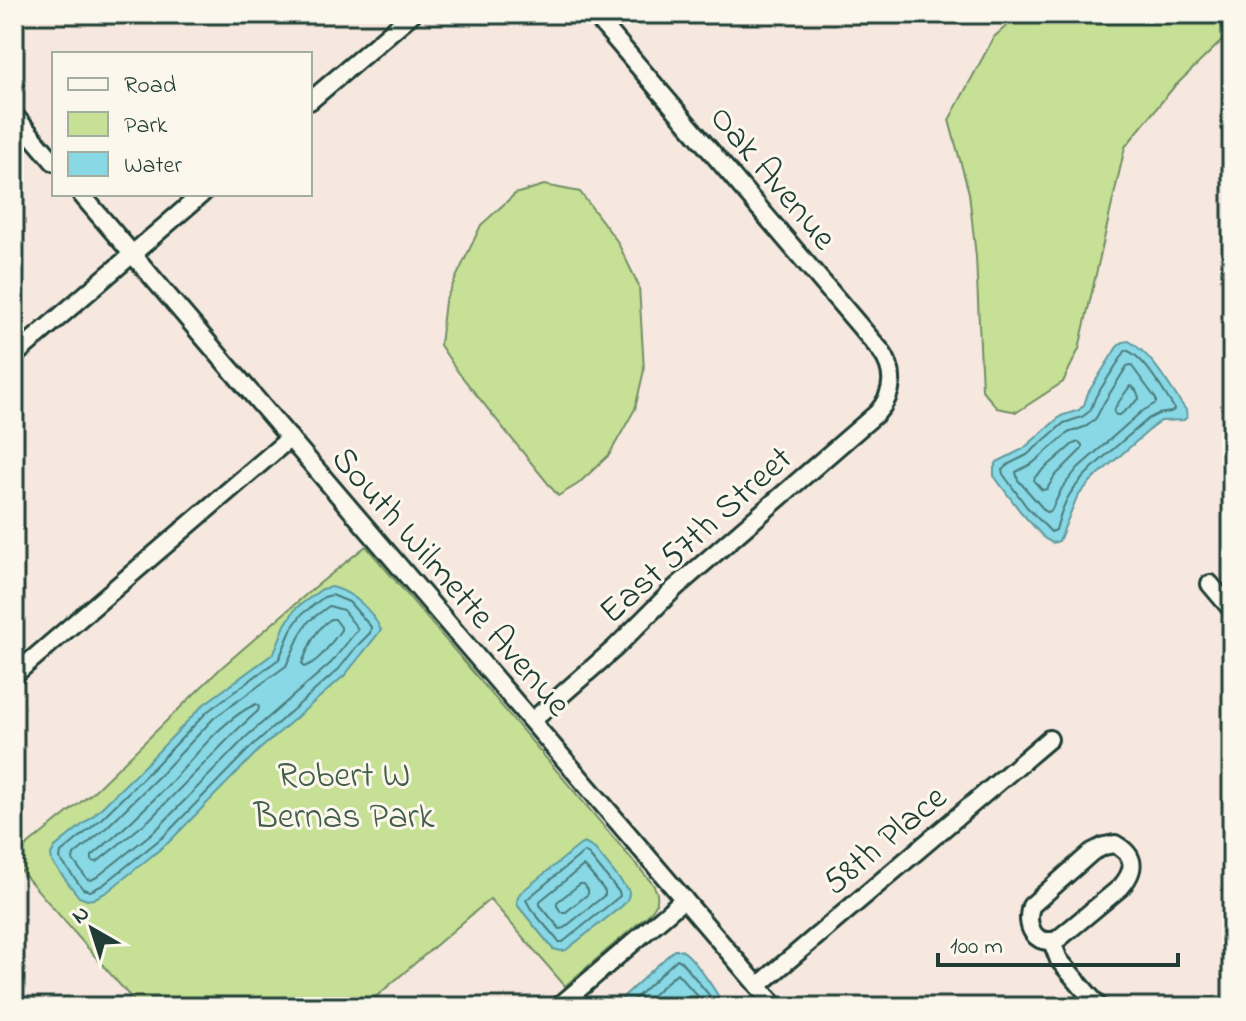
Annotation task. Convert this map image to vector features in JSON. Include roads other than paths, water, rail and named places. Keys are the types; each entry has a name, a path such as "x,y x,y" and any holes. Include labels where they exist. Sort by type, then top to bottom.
{"street":[{"path":"312,99 412,14"},
{"name":"Oak Avenue","path":"594,14 881,351 887,359 892,387"},
{"path":"14,115 52,160"},
{"name":"South Wilmette Avenue","path":"83,196 684,899 766,1000"},
{"path":"14,356 200,196"},
{"name":"East 57th Street","path":"532,721 615,648 675,588 877,413 892,387"},
{"path":"14,675 290,438"},
{"path":"1210,584 1232,610"},
{"name":"58th Place","path":"766,1000 1049,739"},
{"path":"1115,844 1125,850 1132,868 1128,879 1067,934 1052,942 1034,935 1029,926 1031,906 1092,852 1115,844"},
{"path":"558,1007 684,899"},
{"path":"1052,942 1059,960 1099,1007"}],"water":[{"path":"1129,341 1154,363 1186,410 1187,417 1184,420 1161,421 1091,481 1077,497 1059,541 1053,543 1045,539 1020,511 994,476 994,468 997,462 1023,449 1061,416 1079,410 1117,347"},
{"path":"332,587 348,593 361,603 381,630 345,675 259,750 169,842 107,892 93,899 79,897 52,862 51,854 55,847 93,816 203,705 274,653 285,625 296,608 322,589"},
{"path":"584,843 595,849 629,891 628,898 566,950 553,949 518,906 517,900 520,893"},
{"path":"674,950 681,950 697,966 722,1003 720,1007 617,1007 623,997"}],"park label":[{"name":"Robert W Bernas Park","path":"344,794"}]}
